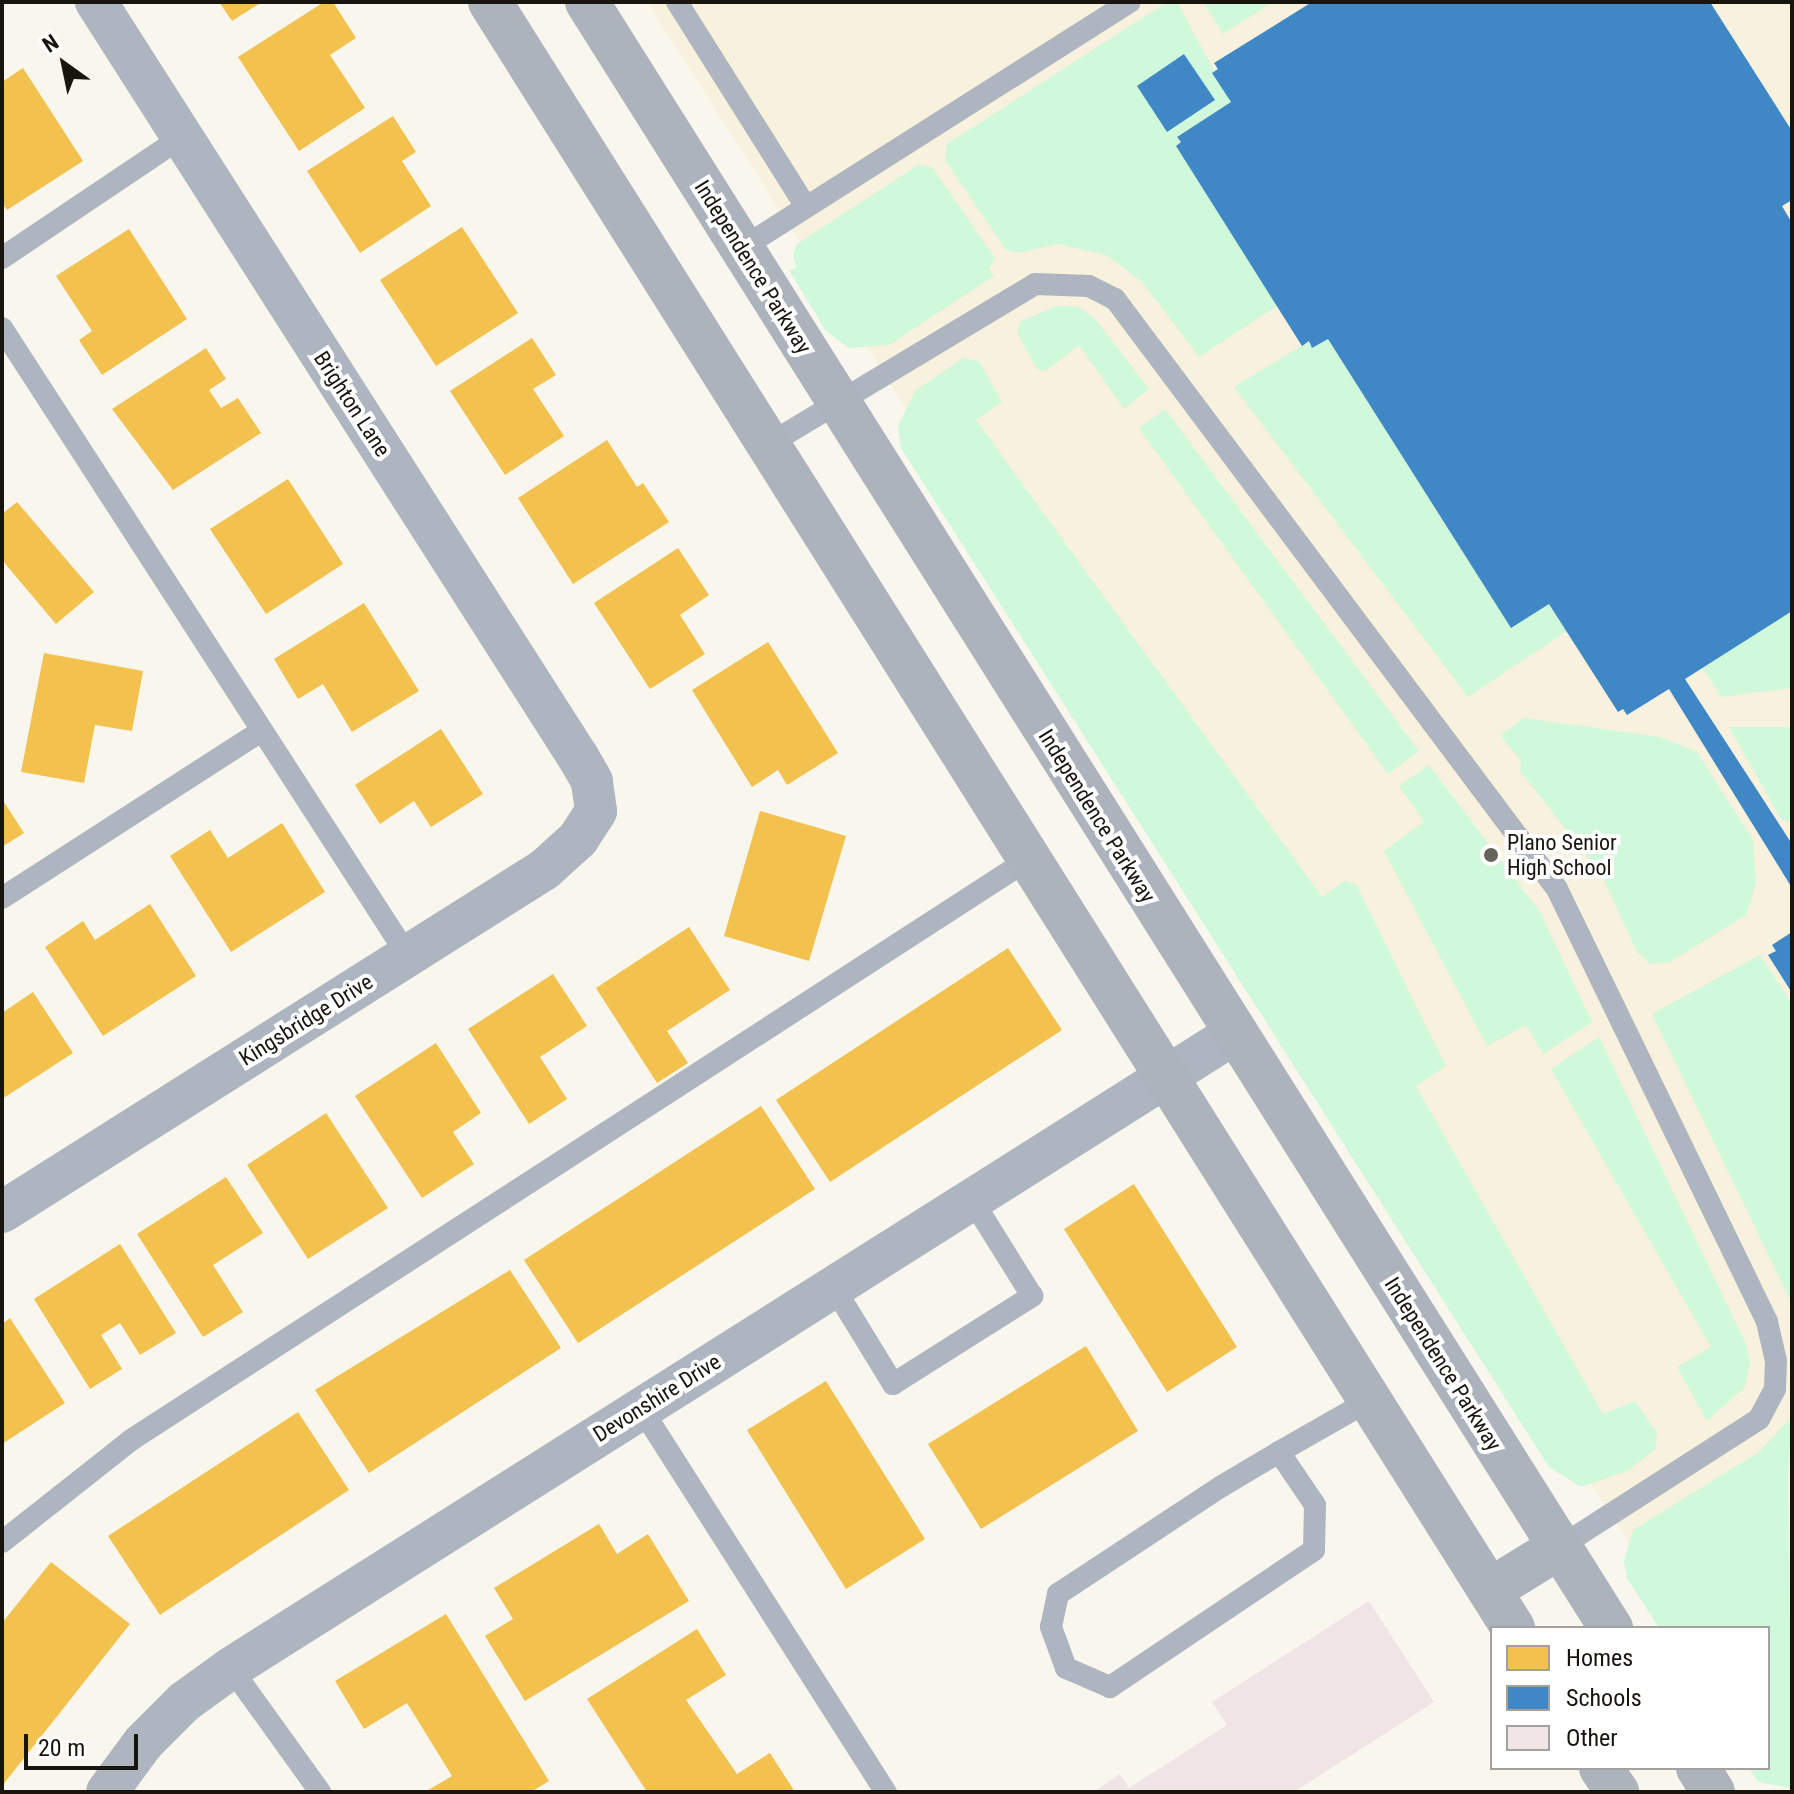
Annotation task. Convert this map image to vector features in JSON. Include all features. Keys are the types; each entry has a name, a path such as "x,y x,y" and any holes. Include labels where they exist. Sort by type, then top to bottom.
{"main road":[{"path":"490,2 1165,1076 1372,1399 1512,1626"},
{"name":"Independence Parkway","path":"587,2 1234,1034 1610,1626"},
{"path":"1490,1590 1560,1547"},
{"path":"1602,1770 1617,1792"},
{"path":"1699,1770 1713,1792"}],"street":[{"name":"Brighton Lane","path":"96,2 578,757 592,781 596,811"},
{"name":"Kingsbridge Drive","path":"2,1212 545,869 578,839 596,811"},
{"name":"Devonshire Drive","path":"107,1792 143,1743 184,1702 231,1668 1234,1034"}],"lane":[{"path":"677,2 806,207"},
{"path":"742,248 1129,2"},
{"path":"2,258 182,137"},
{"path":"769,444 1035,284 1089,286 1115,299 1557,889 1767,1322 1776,1360 1775,1389 1759,1419 1560,1547"},
{"path":"2,328 408,956"},
{"path":"2,898 261,731"},
{"path":"2,1542 131,1440 1029,859"},
{"path":"833,1286 893,1384 1032,1296 971,1198"},
{"path":"1279,1452 1315,1505 1314,1550 1110,1687 1066,1668 1051,1627 1058,1594 1083,1573 1279,1452 1372,1399"},
{"path":"641,1408 886,1792"},
{"path":"231,1668 320,1792"}],"shaded area":[{"name":"Plano Senior High School","path":"647,2 1792,2 1792,1792 1770,1764 1770,1626 1682,1626"}],"green space":[{"path":"1167,2 1177,2 1231,102 1178,136 1181,142 1176,146 1277,306 1199,357 1142,282 1106,255 1057,244 1019,253 1006,250 945,160 947,144"},
{"path":"1203,2 1273,2 1223,34"},
{"path":"918,165 932,167 995,258 989,269 994,276 889,345 849,348 826,331 789,270 796,268 793,254 797,244"},
{"path":"1056,306 1077,306 1095,319 1149,389 1124,409 1079,345 1046,371 1037,369 1017,332 1020,322"},
{"path":"1328,339 1511,627 1549,604 1567,631 1468,697 1234,387 1309,341 1312,348"},
{"path":"963,358 979,361 1002,402 976,420 1322,897 1344,881 1356,884 1446,1066 1416,1086 1603,1414 1635,1401 1657,1433 1655,1450 1627,1471 1581,1487 1549,1467 901,448 898,426 915,391"},
{"path":"1165,409 1419,751 1388,774 1139,428"},
{"path":"1792,611 1792,688 1722,697 1702,668"},
{"path":"1524,718 1660,737 1697,752 1753,840 1756,884 1746,915 1670,962 1650,964 1637,952 1601,874 1520,771 1521,761 1500,735"},
{"path":"1729,727 1792,727 1792,823 1781,819"},
{"path":"1429,765 1540,912 1592,1022 1543,1054 1526,1025 1487,1046 1384,851 1424,822 1399,786"},
{"path":"1760,955 1792,1004 1792,1304 1652,1014"},
{"path":"1599,1037 1746,1344 1750,1362 1745,1387 1707,1421 1677,1367 1711,1347 1551,1069"},
{"path":"1792,1417 1788,1476 1792,1788 1758,1782 1750,1770 1770,1770 1770,1626 1658,1626 1627,1578 1624,1561 1633,1530 1759,1452"}],"building: Homes":[{"path":"219,2 262,2 232,21"},
{"path":"324,2 333,2 356,38 330,55 365,108 299,151 238,57"},
{"path":"23,68 83,161 7,210 2,203 2,82"},
{"path":"393,116 416,152 402,161 431,206 360,253 307,171"},
{"path":"462,227 518,313 436,366 380,280"},
{"path":"129,229 187,319 102,375 79,340 92,331 56,276"},
{"path":"532,338 556,375 533,389 564,436 505,475 450,391"},
{"path":"206,348 226,379 209,390 221,408 238,398 261,433 173,490 112,409"},
{"path":"607,440 637,487 643,483 669,522 573,584 518,498"},
{"path":"288,479 343,564 266,614 210,529"},
{"path":"17,502 94,592 56,624 2,560 2,514"},
{"path":"678,548 709,595 680,615 705,654 650,689 594,603"},
{"path":"364,603 419,691 352,732 323,684 298,699 274,659"},
{"path":"768,642 838,753 787,785 778,770 752,787 692,690"},
{"path":"44,653 143,671 132,731 95,725 84,783 21,772"},
{"path":"441,729 483,794 431,827 414,801 380,824 355,785"},
{"path":"2,799 24,833 2,847"},
{"path":"760,811 846,836 809,961 724,936"},
{"path":"282,823 325,892 231,952 170,856 210,830 228,858"},
{"path":"150,904 196,976 103,1036 45,947 83,921 95,940"},
{"path":"689,927 730,990 667,1031 688,1063 657,1083 596,988"},
{"path":"1008,948 1062,1030 830,1182 776,1100"},
{"path":"553,974 587,1026 540,1057 567,1099 529,1124 468,1029"},
{"path":"33,992 73,1053 2,1099 2,1013"},
{"path":"436,1043 481,1113 453,1132 474,1164 422,1198 355,1096"},
{"path":"761,1106 815,1189 578,1343 524,1260"},
{"path":"326,1113 388,1208 308,1259 247,1165"},
{"path":"226,1177 263,1233 213,1265 243,1312 203,1337 137,1234"},
{"path":"1134,1184 1237,1347 1167,1392 1064,1229"},
{"path":"120,1244 176,1333 140,1355 120,1323 101,1335 122,1369 90,1389 34,1299"},
{"path":"510,1270 561,1348 369,1473 315,1390"},
{"path":"10,1318 65,1403 2,1444 2,1324"},
{"path":"1086,1346 1138,1431 981,1529 928,1444"},
{"path":"826,1381 925,1539 846,1589 747,1430"},
{"path":"298,1412 349,1490 160,1615 108,1536"},
{"path":"599,1524 617,1554 648,1534 689,1601 525,1701 485,1636 513,1619 494,1588"},
{"path":"51,1562 130,1624 2,1786 2,1623"},
{"path":"446,1614 549,1781 531,1792 425,1792 452,1776 407,1703 364,1729 335,1681"},
{"path":"697,1629 726,1675 686,1700 737,1774 770,1753 795,1792 647,1792 587,1699"}],"building: Schools":[{"path":"1312,2 1710,2 1792,131 1792,200 1782,206 1792,223 1792,611 1685,679 1792,844 1792,888 1669,689 1627,715 1623,709 1618,712 1549,604 1511,628 1328,339 1312,348 1309,341 1302,346 1176,146 1181,142 1177,137 1231,102 1212,73 1218,69 1214,63"},
{"path":"1184,54 1215,100 1167,132 1137,86"},
{"path":"1792,932 1792,993 1768,955 1776,951 1772,945"}],"building: Other":[{"path":"1369,1601 1434,1702 1294,1792 1093,1792 1120,1774 1129,1788 1227,1725 1212,1702"}],"place":[{"name":"Plano Senior High School","path":"1491,855"}]}
